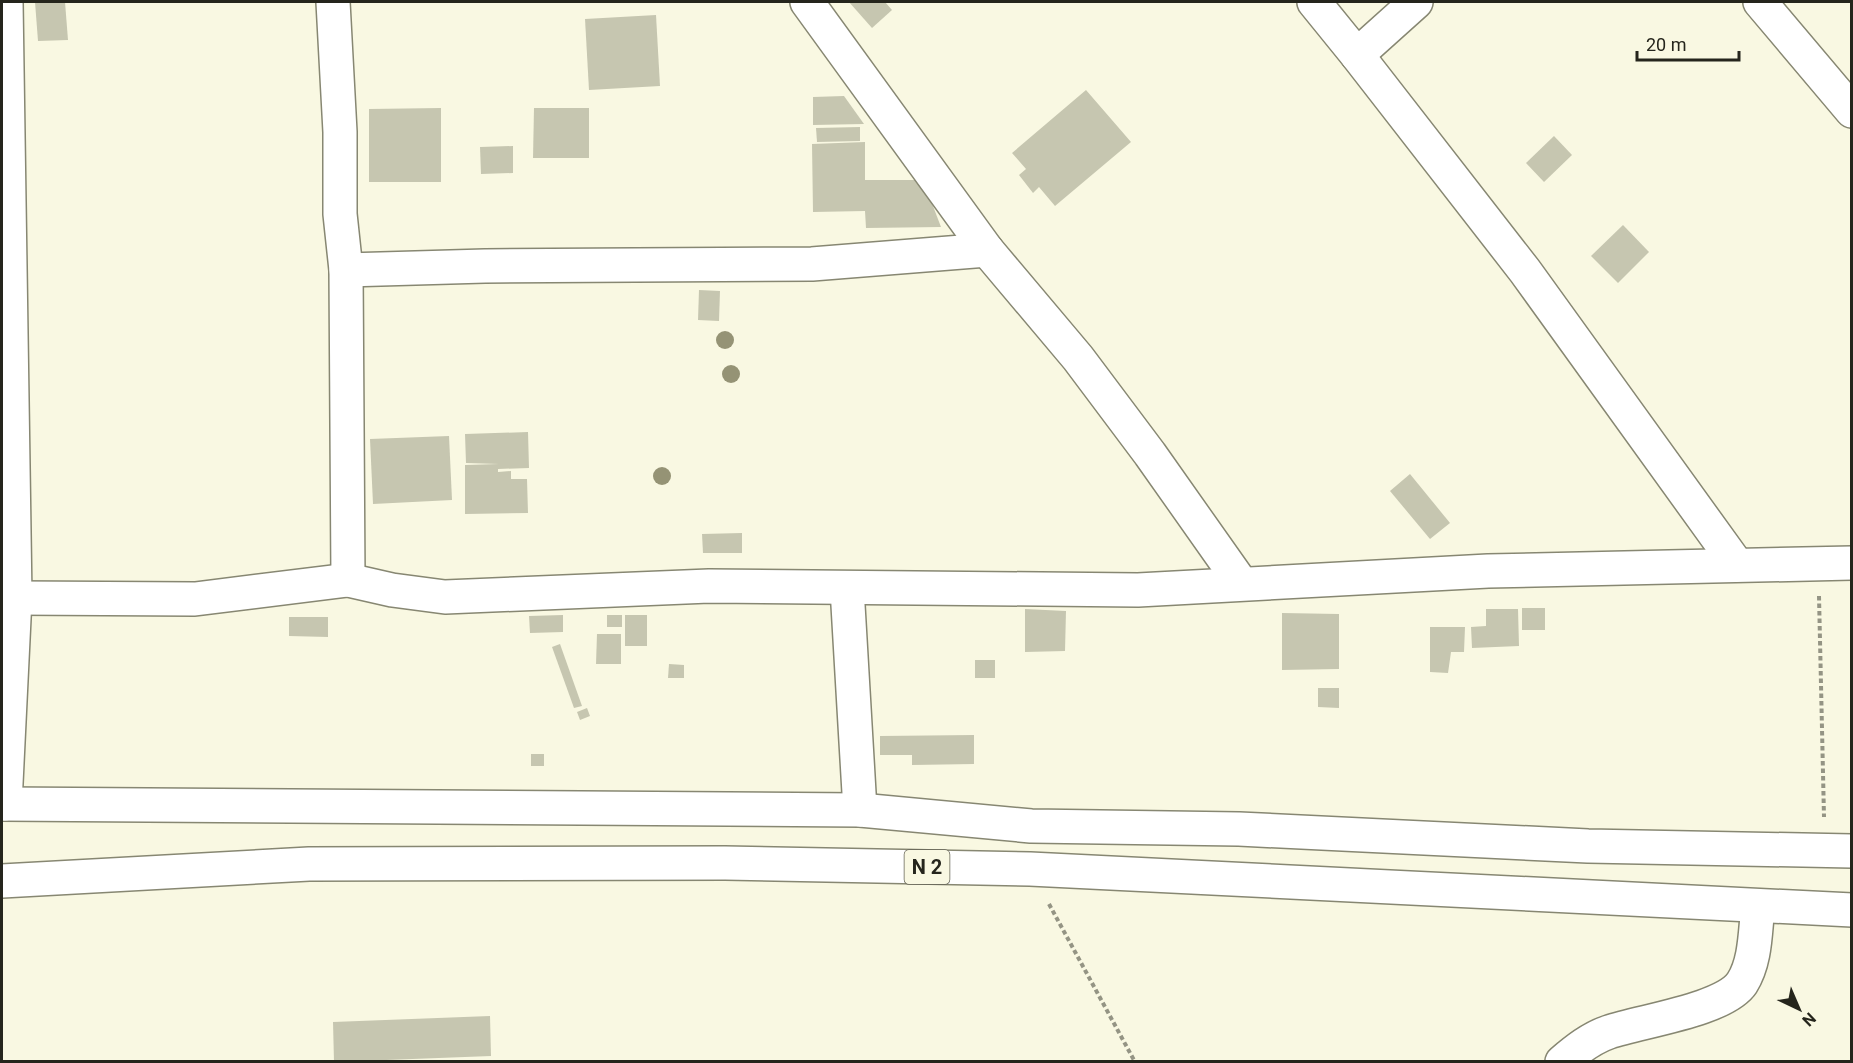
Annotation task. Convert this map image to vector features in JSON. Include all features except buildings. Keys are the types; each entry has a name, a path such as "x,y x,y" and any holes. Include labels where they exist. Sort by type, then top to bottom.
{"street":[{"path":"6,2 15,598 3,804 860,810 1031,826 1239,829 1588,846 1838,851"},
{"path":"333,2 340,132 340,214 346,270 348,580"},
{"path":"807,2 987,250 1078,358 1150,454 1241,583"},
{"path":"1314,2 1525,270 1737,565"},
{"path":"1357,55 1416,2"},
{"path":"1760,2 1850,104"},
{"path":"346,270 484,266 812,264 987,250"},
{"path":"15,598 195,599 348,580 392,590 445,597 710,586 1138,590 1488,572 1851,563"},
{"path":"847,588 860,810"},
{"name":"N 2","path":"2,881 366,863 713,862 1030,869 1851,910"},
{"path":"1562,1062 1586,1043 1607,1032 1695,1009 1736,991 1748,970 1753,954 1758,906"}],"path":[{"path":"1819,562 1838,851"},
{"path":"1030,869 1135,1062"}]}
